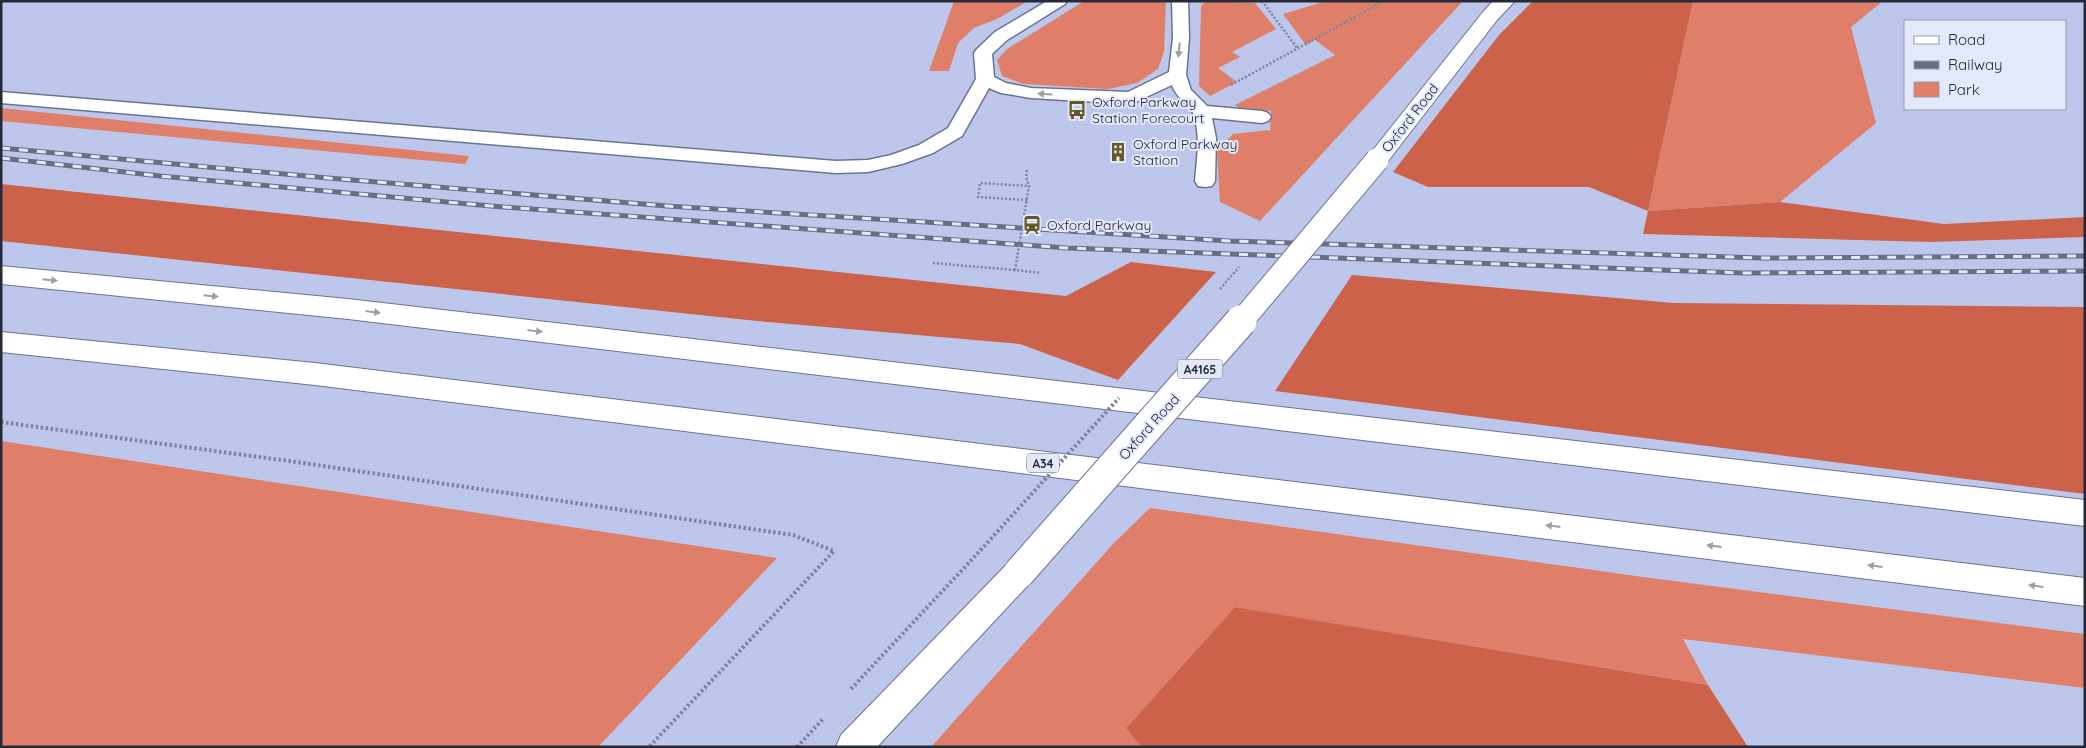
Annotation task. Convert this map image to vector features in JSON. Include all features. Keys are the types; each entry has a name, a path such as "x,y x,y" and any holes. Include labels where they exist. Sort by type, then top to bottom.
{"main road":[{"name":"Oxford Road","path":"853,747 1019,573 1231,334 1377,160 1490,16 1506,1"},
{"path":"1,275 348,309 2085,513"},
{"name":"A34","path":"1,342 315,374 2085,592"}],"lane":[{"path":"1,97 836,167 868,166 895,160 926,149 955,132 985,79 983,53 1001,36 1059,1"},
{"path":"1180,1 1181,38 1177,75 1183,92 1201,110 1221,114 1262,116"},
{"path":"985,79 1001,88 1031,93 1131,98 1177,75"},
{"path":"1201,110 1206,138 1205,181"}],"path":[{"path":"1262,1 1298,49"},
{"path":"1224,88 1384,1"},
{"path":"1015,270 1029,186 1026,177 1028,170"},
{"path":"1027,200 978,198 980,184 1029,186"},
{"path":"933,263 1041,273"},
{"path":"1,422 316,465 793,535 834,551 649,747"},
{"path":"844,697 977,554"},
{"path":"797,747 824,718"}],"green space":[{"path":"954,1 1028,1 997,19 974,28 958,43 949,71 929,71"},
{"path":"1084,1 1166,1 1164,52 1158,69 1137,83 1108,89 1023,84 1002,76 997,60 1007,49"},
{"path":"1326,1 1463,1 1260,221 1220,202 1217,151 1233,134 1270,130 1271,111 1242,110 1235,105 1335,55 1315,40 1306,45 1283,14"},
{"path":"1693,1 1883,1 1851,27 1876,123 1780,202 1648,211"},
{"path":"1205,2 1255,3 1276,29 1232,52 1240,57 1218,68 1237,82 1210,96 1199,86 1201,6"},
{"path":"1,108 469,156 465,164 1,121"},
{"path":"1,441 777,558 598,747 1,747"},
{"path":"1150,508 1643,577 2085,634 2085,688 1683,639 1708,685 1235,607 1126,728 1141,747 931,747 1114,543"}],"shaded area":[{"path":"1533,1 1693,1 1648,211 1589,187 1428,187 1393,172 1499,35"},
{"path":"1,184 1066,296 1131,262 1216,272 1118,380 1020,344 757,321 1,241"},
{"path":"1780,202 1944,224 2085,217 2085,237 1930,242 1643,234 1648,211"},
{"path":"1352,275 1674,303 2085,307 2085,494 1275,391"},
{"path":"1235,607 1708,685 1748,747 1141,747 1126,728"}],"railway":[{"path":"1,148 328,178 667,206 1230,241 1762,258 2085,256"},
{"path":"1,158 160,176 491,206 1067,248 1742,273 2085,271"}],"place":[{"name":"Oxford Parkway Station Forecourt","path":"1077,110"},
{"name":"Oxford Parkway Station","path":"1118,152"},
{"name":"Oxford Parkway","path":"1032,225"}]}
